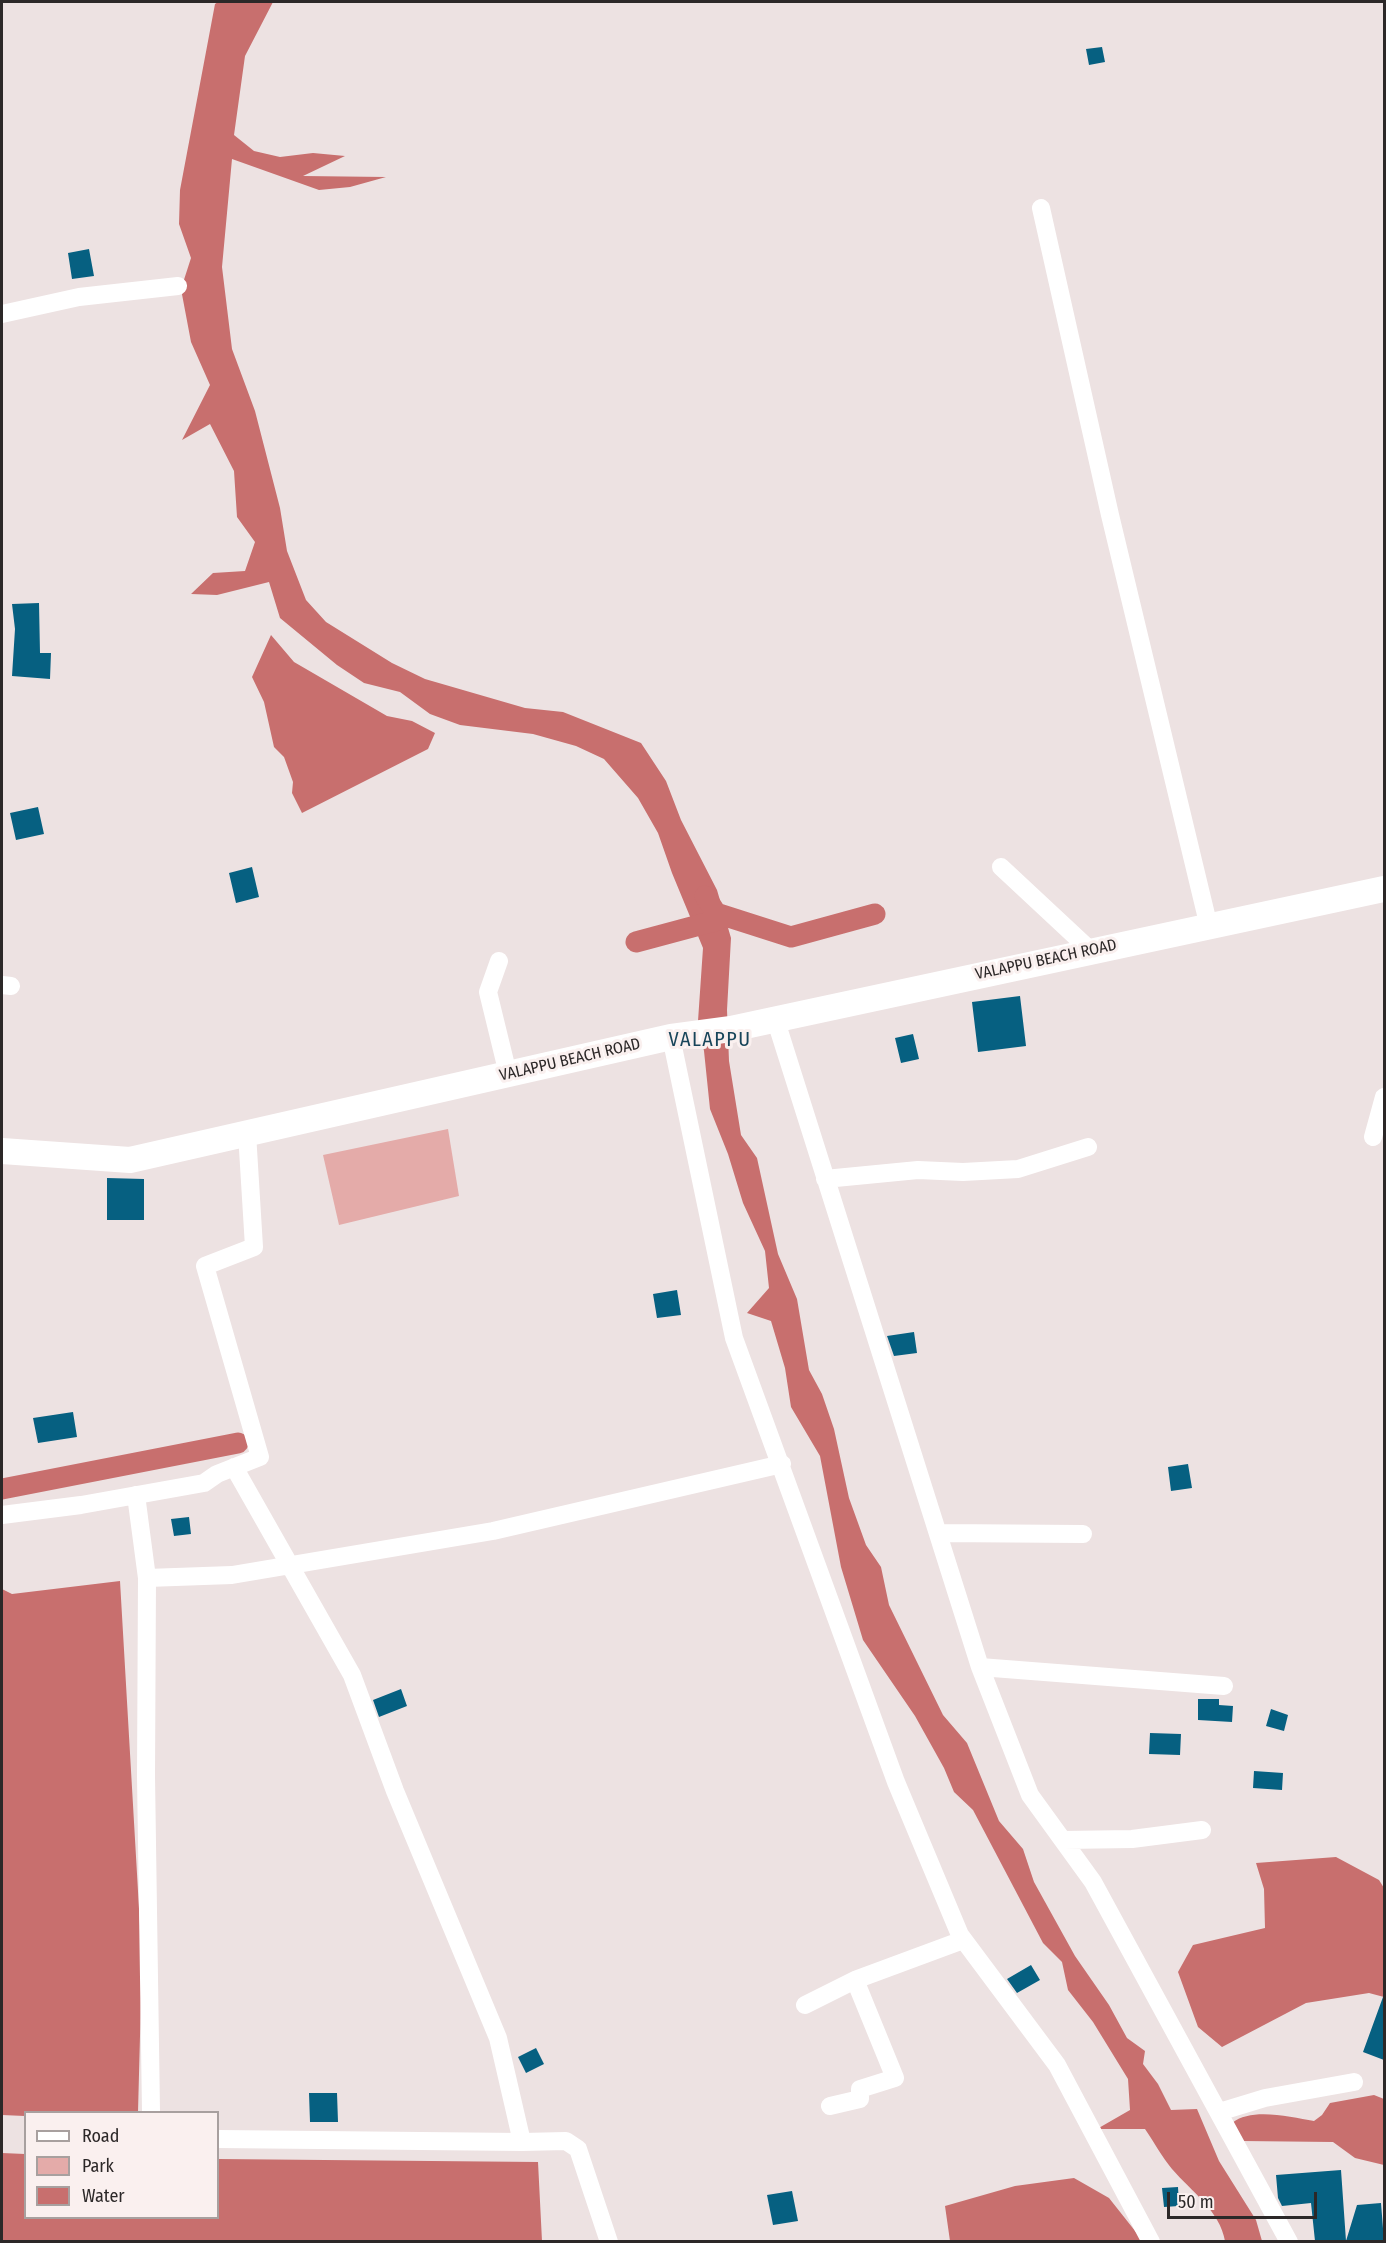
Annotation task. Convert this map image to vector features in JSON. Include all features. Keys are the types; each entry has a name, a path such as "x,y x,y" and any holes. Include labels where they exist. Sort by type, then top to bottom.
{"main road":[{"name":"VALAPPU BEACH ROAD","path":"2,1151 130,1160 671,1037 731,1029 1090,950 1384,889"}],"street":[{"path":"1041,208 1110,514 1209,927"},
{"path":"2,314 79,297 178,286"},
{"path":"1001,867 1090,950"},
{"path":"498,961 488,992 508,1074"},
{"path":"775,1018 980,1667 1030,1795 1093,1882 1288,2241"},
{"path":"671,1037 734,1338 782,1464 896,1782 963,1940 1057,2065 1151,2241"},
{"path":"1372,1137 1384,1097"},
{"path":"2,1515 136,1496 204,1483 218,1474 260,1457 205,1266 254,1246 247,1133"},
{"path":"825,1179 918,1170 1018,1169 1088,1147"},
{"path":"147,1578 232,1575 493,1531 782,1464"},
{"path":"234,1467 352,1675 395,1791 498,2038 522,2142"},
{"path":"136,1496 147,1578 146,1776 151,2111"},
{"path":"938,1533 1083,1534"},
{"path":"980,1667 1224,1686"},
{"path":"1063,1840 1132,1839 1203,1830"},
{"path":"805,2005 855,1980 963,1940"},
{"path":"831,2106 860,2099 860,2089 895,2078 855,1980"},
{"path":"1219,2112 1265,2098 1354,2082"},
{"path":"219,2139 566,2141 578,2149 609,2241"}],"green space":[{"path":"448,1129 459,1196 339,1225 323,1155"}],"water":[{"path":"218,2 273,2 245,56 234,135 254,151 280,157 313,153 345,156 303,176 386,177 350,187 319,190 232,159 222,267 232,349 255,411 280,508 287,551 306,600 326,622 392,663 425,679 525,708 563,712 641,743 666,781 681,820 717,890 731,938 727,1010 729,1061 741,1135 757,1158 778,1254 797,1299 809,1370 822,1394 834,1429 849,1498 866,1545 881,1567 889,1605 943,1715 967,1743 999,1821 1023,1849 1034,1882 1075,1956 1109,2005 1127,2038 1145,2051 1143,2064 1158,2084 1171,2110 1197,2109 1219,2161 1256,2220 1262,2241 1225,2241 1222,2230 1211,2211 1172,2169 1145,2129 1097,2129 1130,2110 1128,2079 1093,2022 1068,1990 1062,1962 1043,1943 973,1810 954,1792 944,1768 915,1716 863,1640 841,1567 820,1456 791,1407 785,1368 771,1321 747,1313 769,1288 765,1251 743,1203 728,1154 710,1109 704,1051 698,1021 703,948 658,833 638,798 604,759 576,746 533,734 460,725 430,714 400,692 364,683 337,665 280,618 269,582 217,595 191,594 213,573 245,571 255,542 237,517 234,471 210,424 182,440 210,385 191,342 181,289 191,258 179,224 180,190 215,4"},
{"path":"271,635 294,662 387,716 412,721 435,733 428,749 302,813 292,793 293,782 284,757 274,747 264,702 252,677"},
{"path":"120,1581 142,1960 138,2111 24,2111 24,2116 2,2115 2,1589 12,1594"},
{"path":"1336,1857 1379,1880 1384,1888 1384,1997 1369,1993 1306,2003 1222,2047 1198,2027 1178,1972 1193,1945 1265,1928 1264,1889 1256,1863"},
{"path":"1374,2095 1384,2099 1384,2165 1355,2158 1333,2142 1242,2141 1232,2123 1240,2118 1260,2114 1314,2121 1322,2115 1330,2103"},
{"path":"2,2153 24,2154 24,2219 219,2219 219,2159 538,2162 542,2241 2,2241"},
{"path":"1074,2178 1109,2198 1143,2241 950,2241 945,2206 1015,2186"}],"building":[{"path":"1102,47 1105,62 1089,65 1086,49"},
{"path":"89,249 94,276 72,279 68,253"},
{"path":"39,603 40,653 51,653 50,679 12,676 15,629 12,604"},
{"path":"38,807 44,834 16,840 10,813"},
{"path":"252,867 259,897 236,903 229,873"},
{"path":"1020,996 1026,1046 978,1052 972,1002"},
{"path":"913,1034 919,1059 901,1063 895,1038"},
{"path":"107,1178 144,1179 144,1220 107,1220"},
{"path":"677,1290 681,1315 657,1318 653,1294"},
{"path":"914,1332 917,1353 894,1356 887,1336"},
{"path":"73,1412 77,1437 38,1443 33,1418"},
{"path":"1188,1464 1192,1488 1171,1491 1168,1467"},
{"path":"189,1517 191,1534 174,1536 171,1519"},
{"path":"401,1689 407,1706 379,1717 373,1700"},
{"path":"1198,1699 1219,1699 1219,1705 1233,1706 1232,1722 1198,1720"},
{"path":"1271,1709 1288,1715 1284,1731 1266,1726"},
{"path":"1150,1733 1181,1734 1180,1755 1149,1754"},
{"path":"1254,1771 1283,1773 1282,1790 1253,1788"},
{"path":"1031,1965 1040,1980 1017,1993 1007,1979"},
{"path":"1384,1998 1384,2060 1363,2052"},
{"path":"536,2048 544,2064 526,2073 518,2057"},
{"path":"309,2093 337,2093 338,2122 310,2122"},
{"path":"1341,2170 1346,2241 1315,2241 1311,2203 1282,2206 1278,2198 1276,2175"},
{"path":"1178,2187 1179,2206 1164,2207 1162,2188"},
{"path":"792,2191 798,2221 773,2225 767,2195"},
{"path":"1381,2203 1384,2241 1346,2241 1357,2205"}],"waterway":[{"path":"705,896 716,913 791,937 875,914"},
{"path":"636,942 718,920"},
{"path":"2,1489 238,1443"}],"district":[{"name":"VALAPPU","path":"710,1040"}]}
